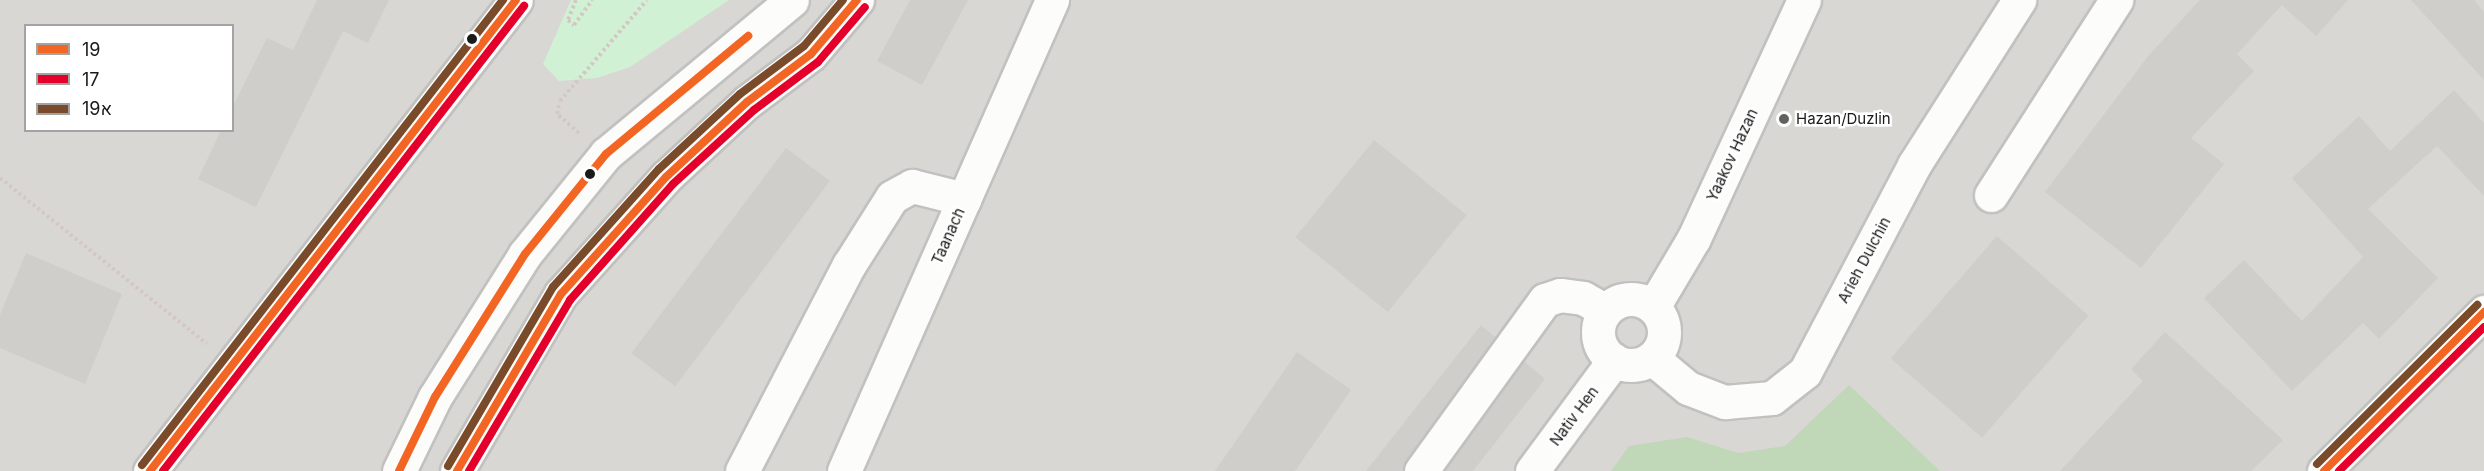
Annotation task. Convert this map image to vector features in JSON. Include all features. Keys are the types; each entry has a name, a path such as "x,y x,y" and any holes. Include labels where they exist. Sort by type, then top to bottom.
{"street":[{"path":"150,471 516,0"},
{"path":"399,471 435,397 525,254 606,154 792,0"},
{"path":"457,471 561,294 666,177 747,102 811,54 857,0"},
{"name":"Taanach","path":"844,471 1052,0"},
{"name":"Yaakov Hazan","path":"1653,307 1694,238 1804,0"},
{"name":"Arieh Dulchin","path":"1652,358 1688,388 1725,402 1772,398 1805,372 1914,165 2019,0"},
{"path":"1991,195 2116,0"},
{"path":"742,471 849,265 892,196 912,186 964,199"},
{"path":"1421,471 1545,300 1560,295 1583,298 1606,311"},
{"path":"1623,300 1653,307 1664,326 1652,358 1631,365 1614,360 1599,340 1606,311 1623,300"},
{"path":"2324,471 2484,312"},
{"name":"Nativ Hen","path":"1532,471 1614,360"}],"path":[{"path":"576,0 570,25 580,21 592,0"},
{"path":"606,154 556,114 558,108 647,0"},
{"path":"0,178 233,365"}],"shaded area":[{"path":"0,0 2484,0 2484,471 0,471"}],"green space":[{"path":"571,0 729,0 630,67 597,78 559,81 543,64"},
{"path":"1849,385 1940,471 1611,471 1629,446 1687,437 1738,453 1785,446"}],"building":[{"path":"317,0 389,0 368,43 343,31 256,207 198,179 220,132 234,132 234,104 267,38 293,50"},
{"path":"910,0 968,0 922,85 877,61"},
{"path":"2200,0 2348,0 2316,36 2282,5 2237,54 2254,71 2191,138 2224,164 2141,268 2045,192 2149,55"},
{"path":"2411,0 2474,0 2484,12 2484,80"},
{"path":"2454,90 2484,123 2484,196 2437,146 2368,209 2438,278 2379,339 2363,323 2292,391 2204,298 2244,260 2302,321 2363,257 2292,178 2359,116 2390,151"},
{"path":"1374,140 1466,215 1388,312 1295,237"},
{"path":"786,148 830,181 675,386 631,353"},
{"path":"1997,236 2088,315 1982,438 1891,358"},
{"path":"26,253 122,294 85,384 0,348 0,315"},
{"path":"1481,325 1495,337 1403,471 1366,471"},
{"path":"2165,332 2283,440 2251,471 2060,471 2143,381 2131,369"},
{"path":"1297,352 1351,390 1295,471 1215,471"},
{"path":"1524,361 1545,379 1473,471 1444,471"}],"transit line":[{"name":"19א","path":"142,465 503,0"},
{"name":"19","path":"150,471 516,0"},
{"name":"19א","path":"448,466 553,287 659,169 740,94 804,46 843,0"},
{"name":"19","path":"457,471 561,294 666,177 747,102 811,54 857,0"},
{"name":"17","path":"163,471 524,6"},
{"name":"17","path":"469,471 570,300 673,184 754,110 818,62 865,7"},
{"name":"19","path":"399,471 435,397 525,254 606,154 748,36"},
{"name":"19א","path":"2317,464 2477,305"},
{"name":"19","path":"2324,471 2484,312"},
{"name":"17","path":"2339,471 2484,327"}],"place":[{"name":"Hazan/Duzlin","path":"1784,119"}]}
